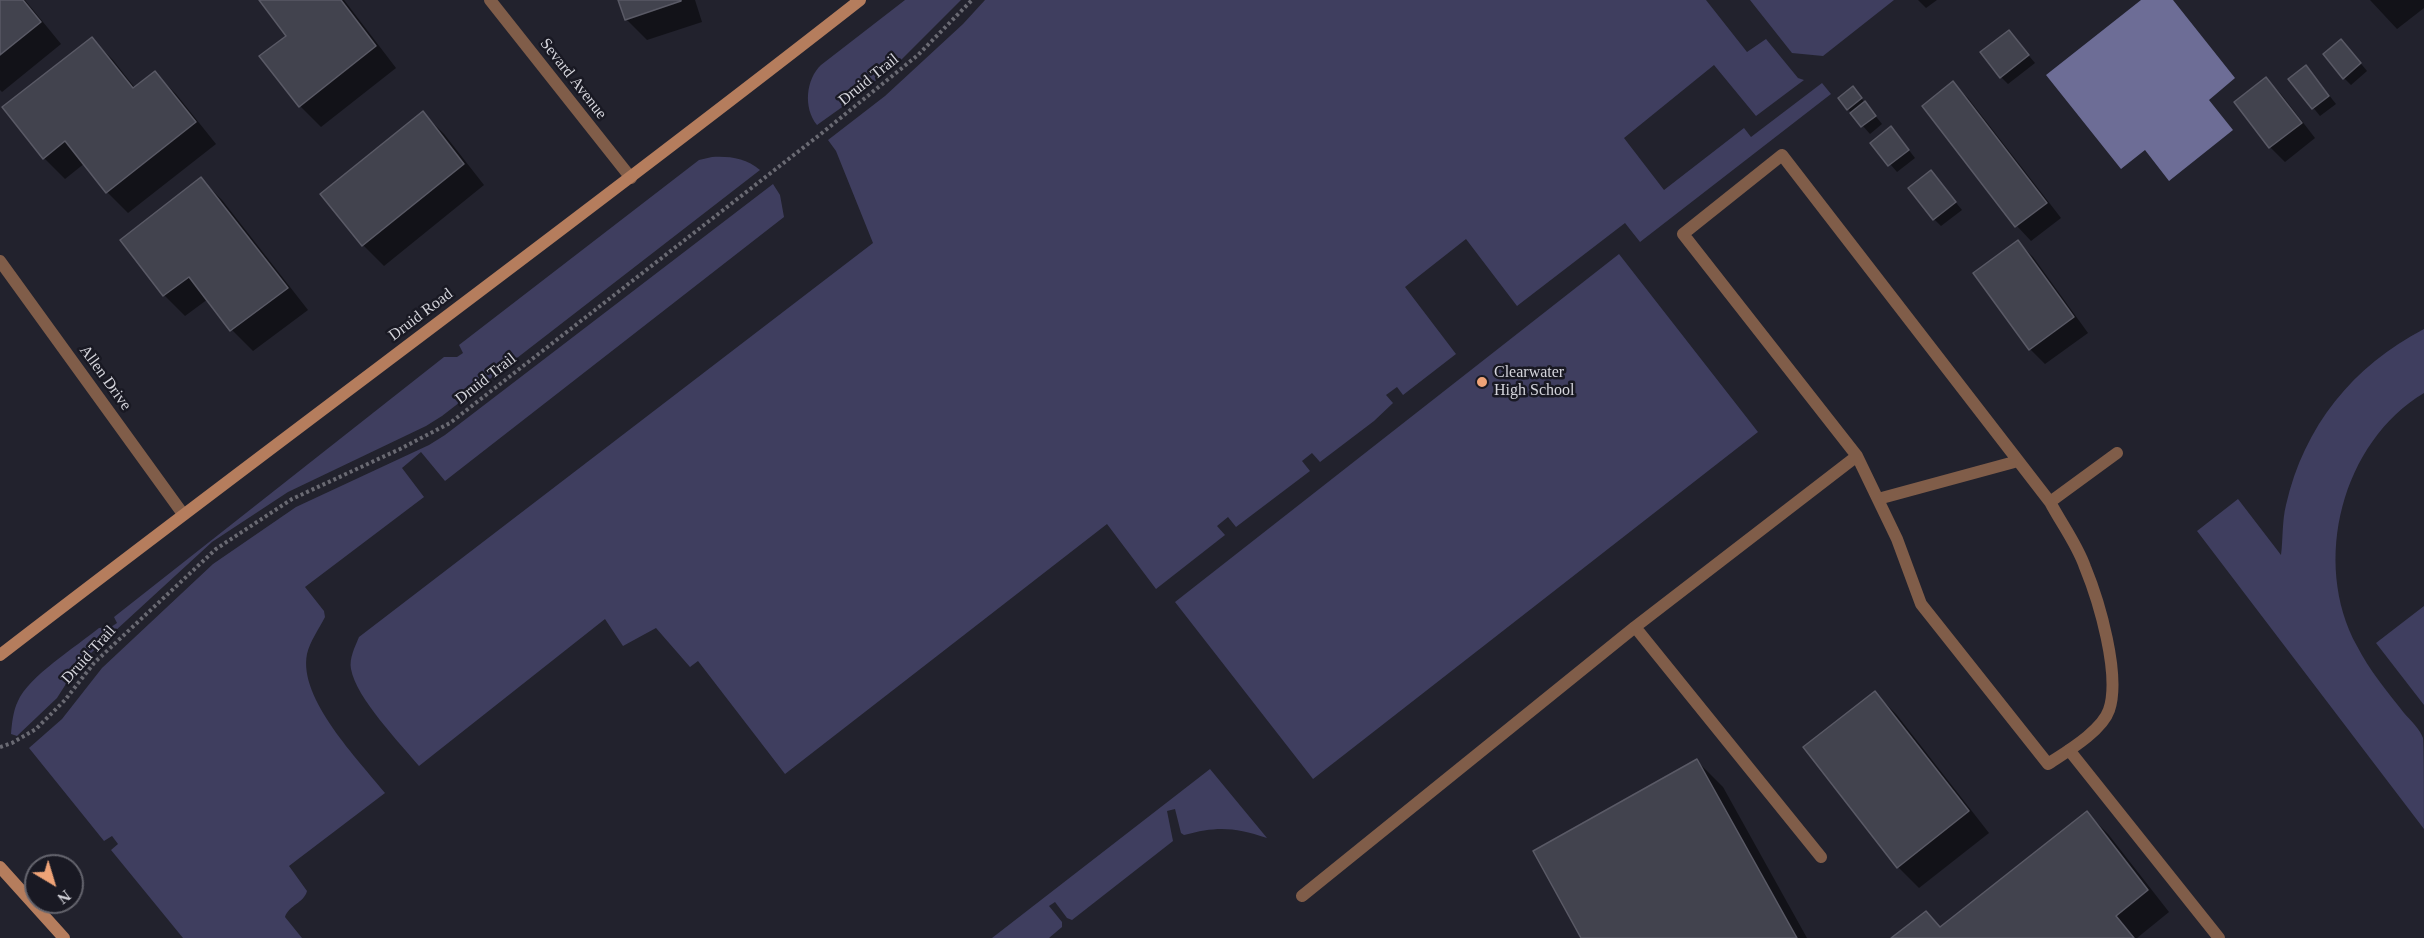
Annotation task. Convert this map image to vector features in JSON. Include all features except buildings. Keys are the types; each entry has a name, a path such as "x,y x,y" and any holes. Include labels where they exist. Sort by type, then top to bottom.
{"street":[{"name":"Sevard Avenue","path":"490,0 631,178"},
{"name":"Druid Road","path":"0,655 183,514 631,178 860,0"},
{"path":"1782,155 2050,502 2085,565 2106,632 2113,688 2109,712 2087,738 2048,764 1921,604 1897,539 1857,456 1683,234 1782,155"},
{"name":"Allen Drive","path":"0,261 183,514"},
{"path":"2050,502 2117,453"},
{"path":"1302,896 1635,627 1857,456"},
{"path":"1878,500 2018,461"},
{"path":"1635,627 1821,857"},
{"path":"2070,750 2218,938"},
{"path":"0,867 63,938"}],"path":[{"name":"Druid Trail","path":"0,747 36,729 65,700 94,663 216,549 291,499 400,449 450,423 918,55 972,0"}],"shaded area":[{"path":"905,0 961,0 900,61 817,125 808,102 809,86 816,71"},
{"path":"985,0 1706,0 1747,52 1766,39 1798,78 1804,80 1756,116 1714,65 1624,138 1664,190 1744,128 1751,137 1822,83 1831,94 1640,242 1625,223 1517,306 1466,239 1405,287 1456,354 1403,395 1397,387 1386,395 1393,403 1374,421 1320,462 1312,453 1302,461 1310,471 1236,527 1228,517 1217,526 1225,535 1156,589 1107,524 785,774 698,661 690,667 656,628 623,646 605,619 419,766 380,720 355,681 351,661 359,637 873,243 836,151 828,140 885,96 963,24"},
{"path":"1750,0 1894,0 1823,56 1792,53"},
{"path":"712,157 737,159 760,170 442,416 426,426 288,492 212,542 78,665 57,698 17,736 11,734 15,709 23,692 54,662 99,628 111,627 117,623 114,617 444,357 457,357 463,353 459,345 699,160"},
{"path":"773,184 780,195 784,217 445,481 421,452 402,468 424,497 305,587 324,611 325,617 307,654 307,672 312,690 333,728 385,793 289,866 307,891 285,917 302,938 183,938 111,850 118,844 112,836 104,841 29,748 62,719 102,668 213,564 296,507 429,445 445,435"},
{"path":"1619,254 1758,432 1313,779 1175,602"},
{"path":"2424,329 2424,393 2396,414 2372,441 2355,472 2342,506 2336,542 2337,578 2343,613 2357,646 2373,672 2423,738 2424,829 2197,531 2238,499 2281,555 2285,511 2294,476 2319,424 2335,401 2375,361"},
{"path":"2424,606 2424,705 2376,643"},
{"path":"1210,769 1267,838 1225,829 1184,835 1181,833 1175,809 1167,811 1173,841 1072,920 1067,918 1055,902 1049,906 1062,922 1062,927 1049,938 992,938"}],"water":[{"path":"2141,0 2173,0 2235,78 2209,100 2233,130 2169,181 2145,150 2121,169 2046,75"}],"place":[{"name":"Clearwater High School","path":"1482,382"}]}
